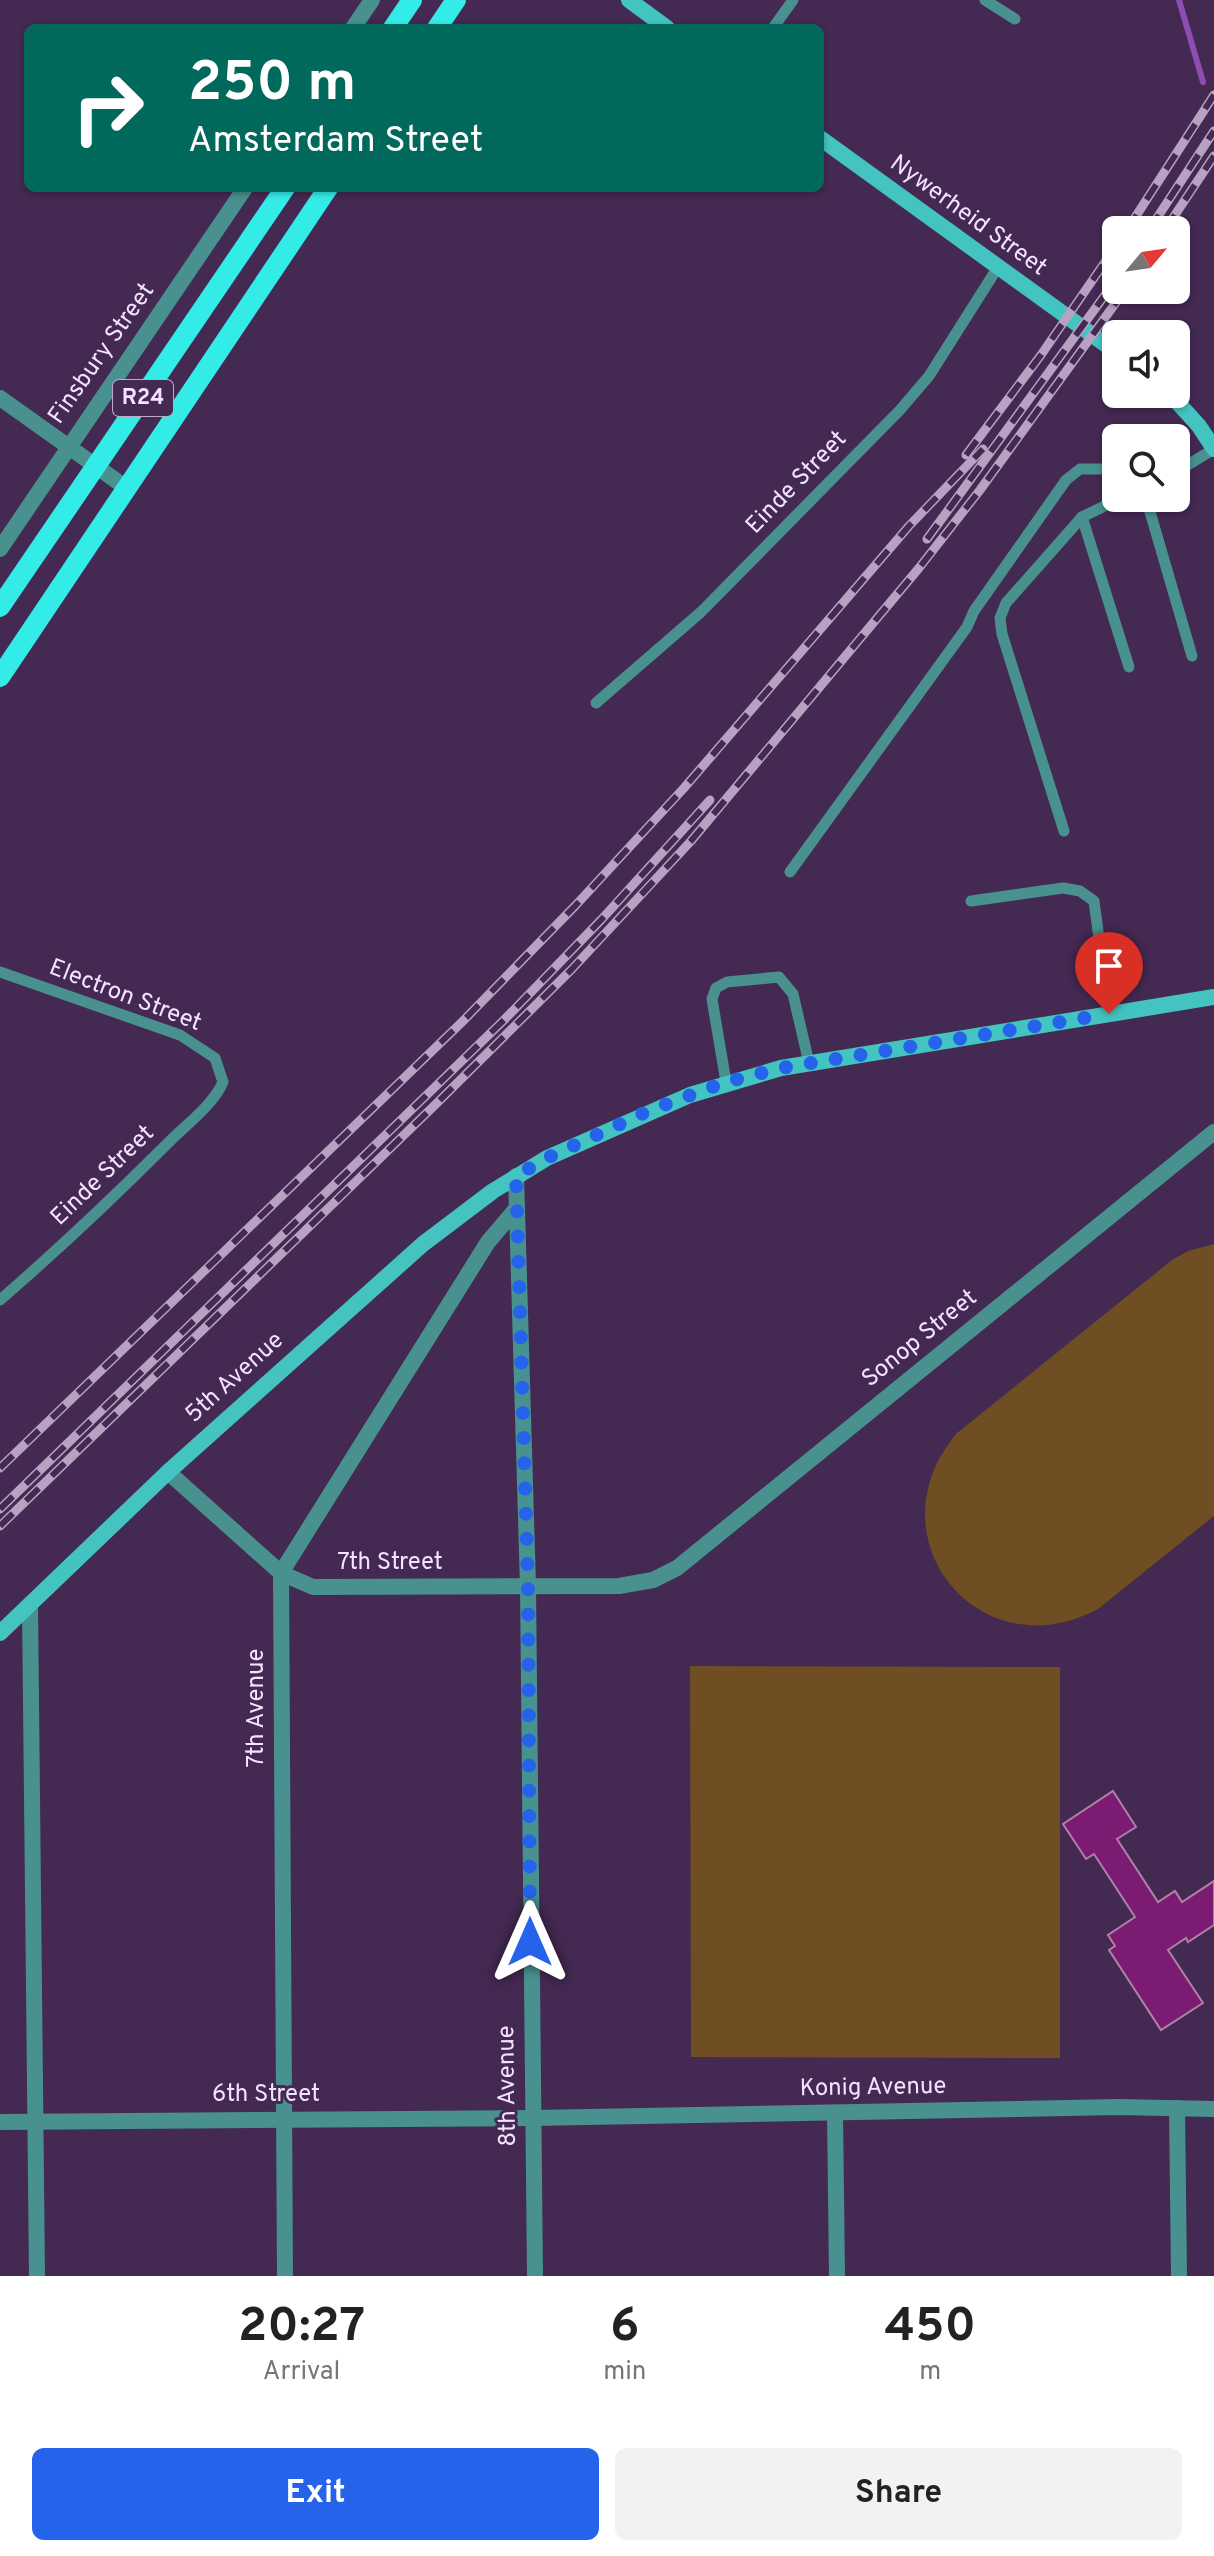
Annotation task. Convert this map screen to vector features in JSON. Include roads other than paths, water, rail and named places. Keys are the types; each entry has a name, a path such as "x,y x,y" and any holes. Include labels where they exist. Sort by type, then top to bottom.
{"main road":[{"path":"396,24 412,0"},
{"path":"440,24 456,0"},
{"name":"R24","path":"0,607 282,192"},
{"name":"R24","path":"0,677 325,192"}],"street":[{"path":"356,24 372,0"},
{"path":"629,0 662,24"},
{"name":"Nywerheid Street","path":"824,141 1102,342"},
{"name":"Finsbury Street","path":"0,549 242,192"},
{"path":"0,398 128,489"},
{"path":"1183,408 1214,449"},
{"name":"5th Avenue","path":"0,1633 168,1472 423,1244 451,1220 547,1158 648,1111 726,1082 809,1063 1214,997"},
{"name":"Sonop Street","path":"653,1580 677,1568 1214,1132"},
{"name":"8th Avenue","path":"516,1176 528,1586 535,2276"},
{"path":"281,1573 488,1242 516,1209"},
{"name":"7th Street","path":"168,1472 281,1573 313,1587 619,1586 653,1580"},
{"name":"7th Avenue","path":"281,1573 285,2276"},
{"path":"30,1605 37,2276"},
{"path":"1177,2108 1179,2276"},
{"name":"Konig Avenue","path":"533,2118 1214,2109"},
{"path":"835,2113 837,2276"},
{"name":"6th Street","path":"0,2122 533,2118"}],"lane":[{"path":"776,24 793,0"},
{"path":"985,0 1015,19"},
{"name":"Einde Street","path":"596,703 701,612 900,410 929,376 998,267"},
{"path":"1190,464 1214,449"},
{"path":"790,872 967,627 974,611 1066,480 1080,469 1102,469"},
{"path":"1064,831 1002,634 1000,618 1006,603 1082,517 1102,507"},
{"path":"1150,512 1192,656"},
{"path":"1082,517 1129,667"},
{"path":"971,901 1063,888 1080,891 1094,901 1109,1014"},
{"name":"Electron Street","path":"0,972 180,1035 215,1058 222,1074"},
{"path":"726,1082 712,999 716,988 727,982 779,977 788,985 793,994 809,1063"},
{"name":"Einde Street","path":"0,1300 66,1244 205,1107 220,1088 222,1074"}],"waterway":[{"path":"1179,0 1203,82"}],"railway":[{"path":"1136,216 1214,95"},
{"path":"1158,216 1214,131"},
{"path":"1174,216 1214,156"},
{"path":"966,455 1102,266"},
{"path":"927,539 1102,299"},
{"path":"0,1526 438,1102 572,969 691,841 919,568 980,490 1115,304"},
{"path":"0,1468 462,1022 575,906 684,788 909,526 983,449"},
{"path":"0,1509 504,1020 601,920 710,800"}]}
